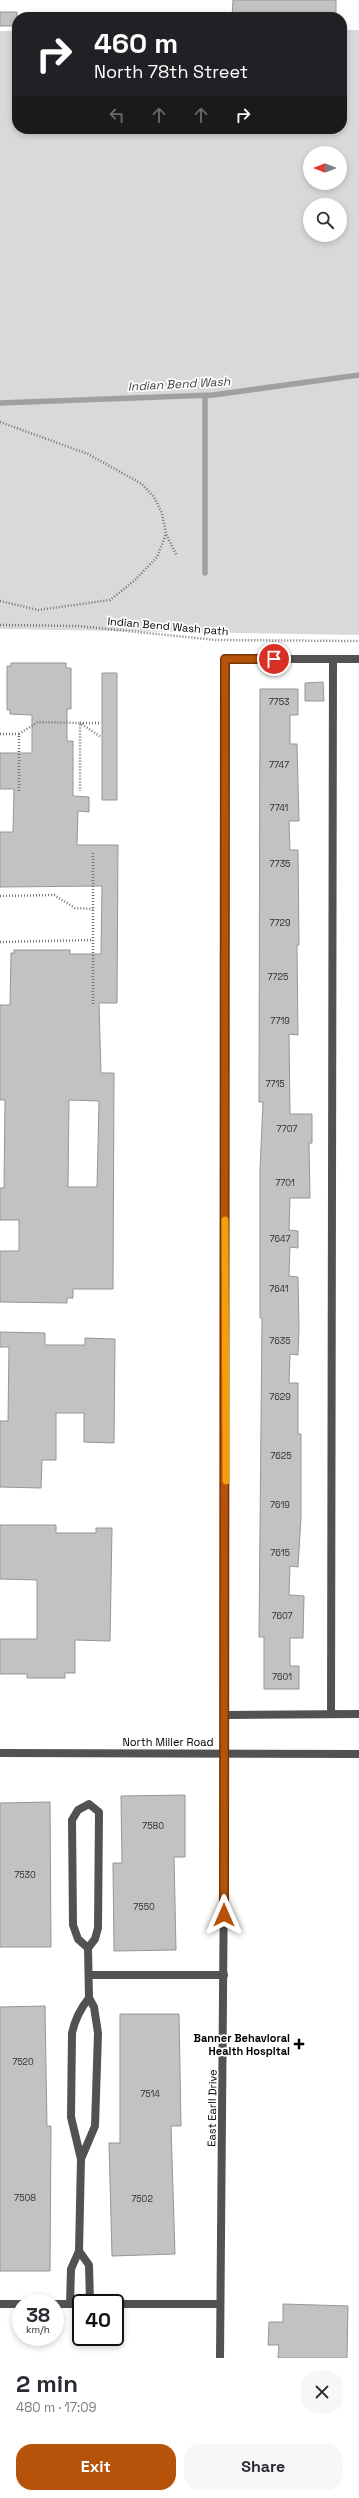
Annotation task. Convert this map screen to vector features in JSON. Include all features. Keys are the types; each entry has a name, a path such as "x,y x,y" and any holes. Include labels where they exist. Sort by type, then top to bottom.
{"street":[{"name":"East Earll Drive","path":"220,2358 226,1754 225,659 333,659"},
{"path":"331,1714 333,659 359,659"},
{"path":"226,1715 359,1714"},
{"name":"North Miller Road","path":"0,1752 359,1754"},
{"path":"81,2159 95,2126 98,2033 94,2007 89,1998 88,1948 95,1939 98,1928 99,1812 89,1804 78,1810 72,1820 73,1925 78,1939 88,1948"},
{"path":"89,1975 224,1975"},
{"path":"64,2304 70,2304 71,2269 79,2251 81,2159 71,2117 72,2033 74,2021 80,2008 89,1998"},
{"path":"79,2251 89,2265 90,2294"},
{"path":"0,2304 12,2304"},
{"path":"124,2304 220,2304"}],"path":[{"path":"0,422 88,454 142,484 154,496 162,513 166,534 176,556"},
{"path":"0,601 38,610 110,600 134,581 157,557 166,534"},
{"name":"Indian Bend Wash path","path":"0,625 78,626 216,640 359,641"},
{"path":"0,734 19,734 38,722 99,723"},
{"path":"80,723 101,737"},
{"path":"80,723 80,791"},
{"path":"19,734 19,793"},
{"path":"92,1004 94,851"},
{"path":"0,896 54,896 75,908 93,909"},
{"path":"0,942 93,940"}],"shaded area":[{"path":"347,30 359,30 359,635 0,629 0,31 12,31 12,134 347,134"}],"building":[{"path":"233,0 336,0 336,12 232,12"},
{"path":"0,12 12,12 12,26 0,26"},
{"path":"11,663 66,663 66,668 71,668 71,709 67,709 67,741 73,741 73,796 89,797 89,812 78,811 77,845 118,845 117,1003 99,1003 101,1073 114,1073 113,1289 73,1289 73,1298 67,1298 67,1303 0,1302 0,1251 19,1251 19,1220 0,1220 0,1188 4,1188 5,1100 0,1100 0,1005 10,1005 11,953 14,953 14,950 70,950 70,954 101,954 102,886 0,887 0,832 13,832 14,789 0,789 0,753 32,753 32,715 10,714 10,710 7,710 7,666 11,666","holes":["69,1100 99,1101 97,1187 68,1187"]},
{"path":"102,673 117,673 117,800 102,800"},
{"path":"323,682 324,701 305,701 305,683"},
{"path":"260,689 298,689 298,715 290,715 290,744 297,744 299,821 289,821 290,850 298,850 299,945 297,945 298,1035 289,1034 290,1114 312,1114 312,1143 309,1143 310,1198 290,1198 289,1230 298,1231 298,1248 290,1247 289,1276 298,1277 298,1355 290,1354 289,1383 298,1383 298,1434 301,1434 301,1517 298,1567 290,1566 289,1595 304,1596 303,1638 290,1638 290,1666 299,1666 299,1689 264,1689 264,1637 259,1637 262,1318 260,1318 260,1169 263,1102 259,1102"},
{"path":"0,1332 45,1333 45,1345 85,1345 85,1338 115,1339 114,1443 84,1442 84,1413 56,1413 56,1460 42,1460 41,1488 0,1487 0,1421 8,1421 9,1347 0,1347"},
{"path":"0,1525 56,1525 56,1533 96,1533 96,1528 112,1528 110,1641 75,1640 75,1673 65,1673 65,1678 27,1678 27,1674 0,1674 0,1639 37,1639 37,1580 0,1579"},
{"path":"185,1795 185,1857 174,1857 176,1950 114,1951 113,1863 122,1863 121,1796"},
{"path":"50,1802 51,1947 0,1947 0,1803"},
{"path":"45,2006 47,2126 51,2126 50,2271 0,2271 0,2007"},
{"path":"120,2014 179,2014 181,2126 171,2126 175,2254 112,2256 109,2143 120,2143"},
{"path":"283,2304 348,2306 347,2358 278,2358 279,2345 268,2345 269,2322 283,2322"}],"waterway":[{"name":"Indian Bend Wash","path":"0,403 213,395 359,375"},
{"path":"205,396 205,573"}],"slow traffic":[{"path":"225,1220 226,1481"}],"place":[{"name":"Banner Behavioral Health Hospital","path":"299,2044"}],"route":[{"path":"224,1915 226,1726 225,659 274,659"}]}
